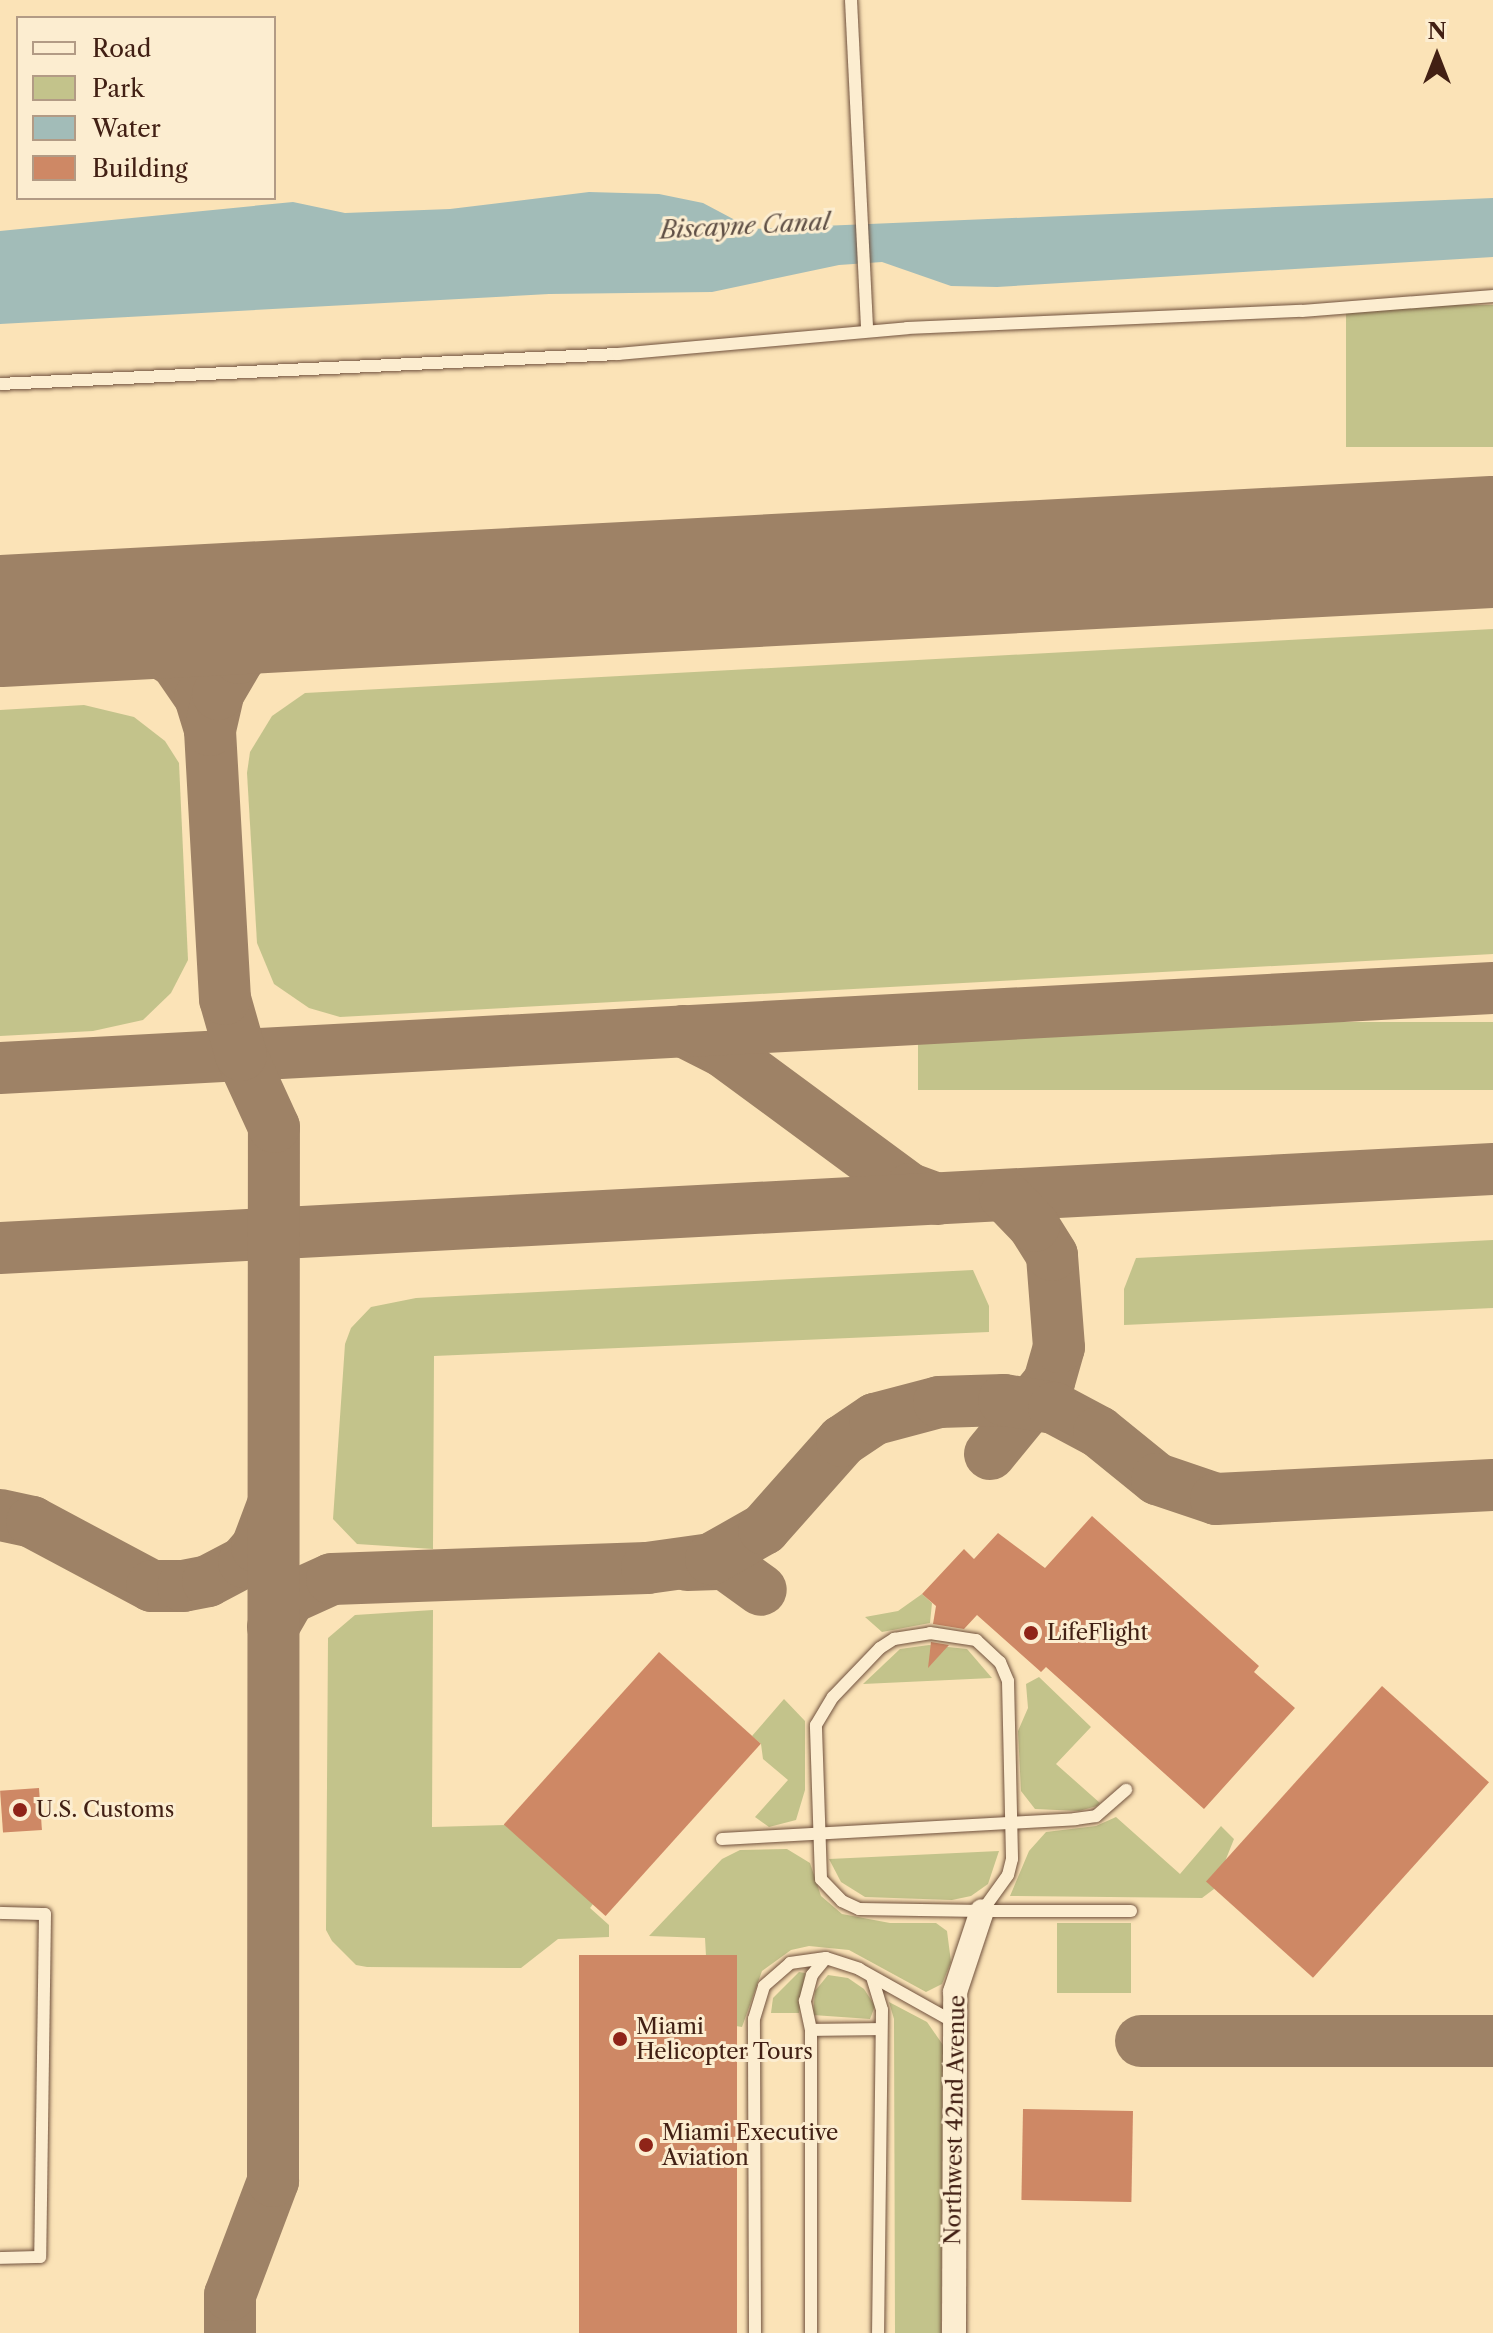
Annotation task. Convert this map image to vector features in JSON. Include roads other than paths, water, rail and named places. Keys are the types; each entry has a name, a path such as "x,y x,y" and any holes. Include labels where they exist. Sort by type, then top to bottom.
{"street":[{"name":"Northwest 42nd Avenue","path":"954,2333 954,2022 961,1962 982,1911"}],"lane":[{"path":"851,0 867,331"},
{"path":"0,384 618,354 867,331 1302,311 1493,296"},
{"name":"Northwest 42nd Avenue","path":"930,1633 976,1640 1000,1662 1008,1681 1012,1824 1008,1875 982,1911 890,1912 842,1901 821,1879 816,1735 821,1713 880,1648 894,1639 930,1633"},
{"path":"722,1839 818,1837 1096,1816 1126,1790"},
{"path":"982,1911 1131,1911"},
{"path":"0,1913 45,1914 40,2257 0,2258"},
{"path":"755,2333 754,2019 774,1971 806,1958 826,1958 872,1977 954,2022"},
{"path":"811,2333 811,2030 807,1989 826,1958"},
{"path":"872,1977 882,2010 878,2333"},
{"path":"811,2030 880,2029"}],"water":[{"name":"Biscayne Canal","path":"589,192 659,194 703,203 752,229 1493,198 1493,257 997,287 951,286 882,262 839,265 712,292 549,294 0,324 0,231 293,202 345,213 450,209"}],"place":[{"name":"LifeFlight","path":"1031,1633"},
{"name":"U.S. Customs","path":"20,1810"},
{"name":"Miami Helicopter Tours","path":"620,2039"},
{"name":"Miami Executive Aviation","path":"646,2145"}]}
